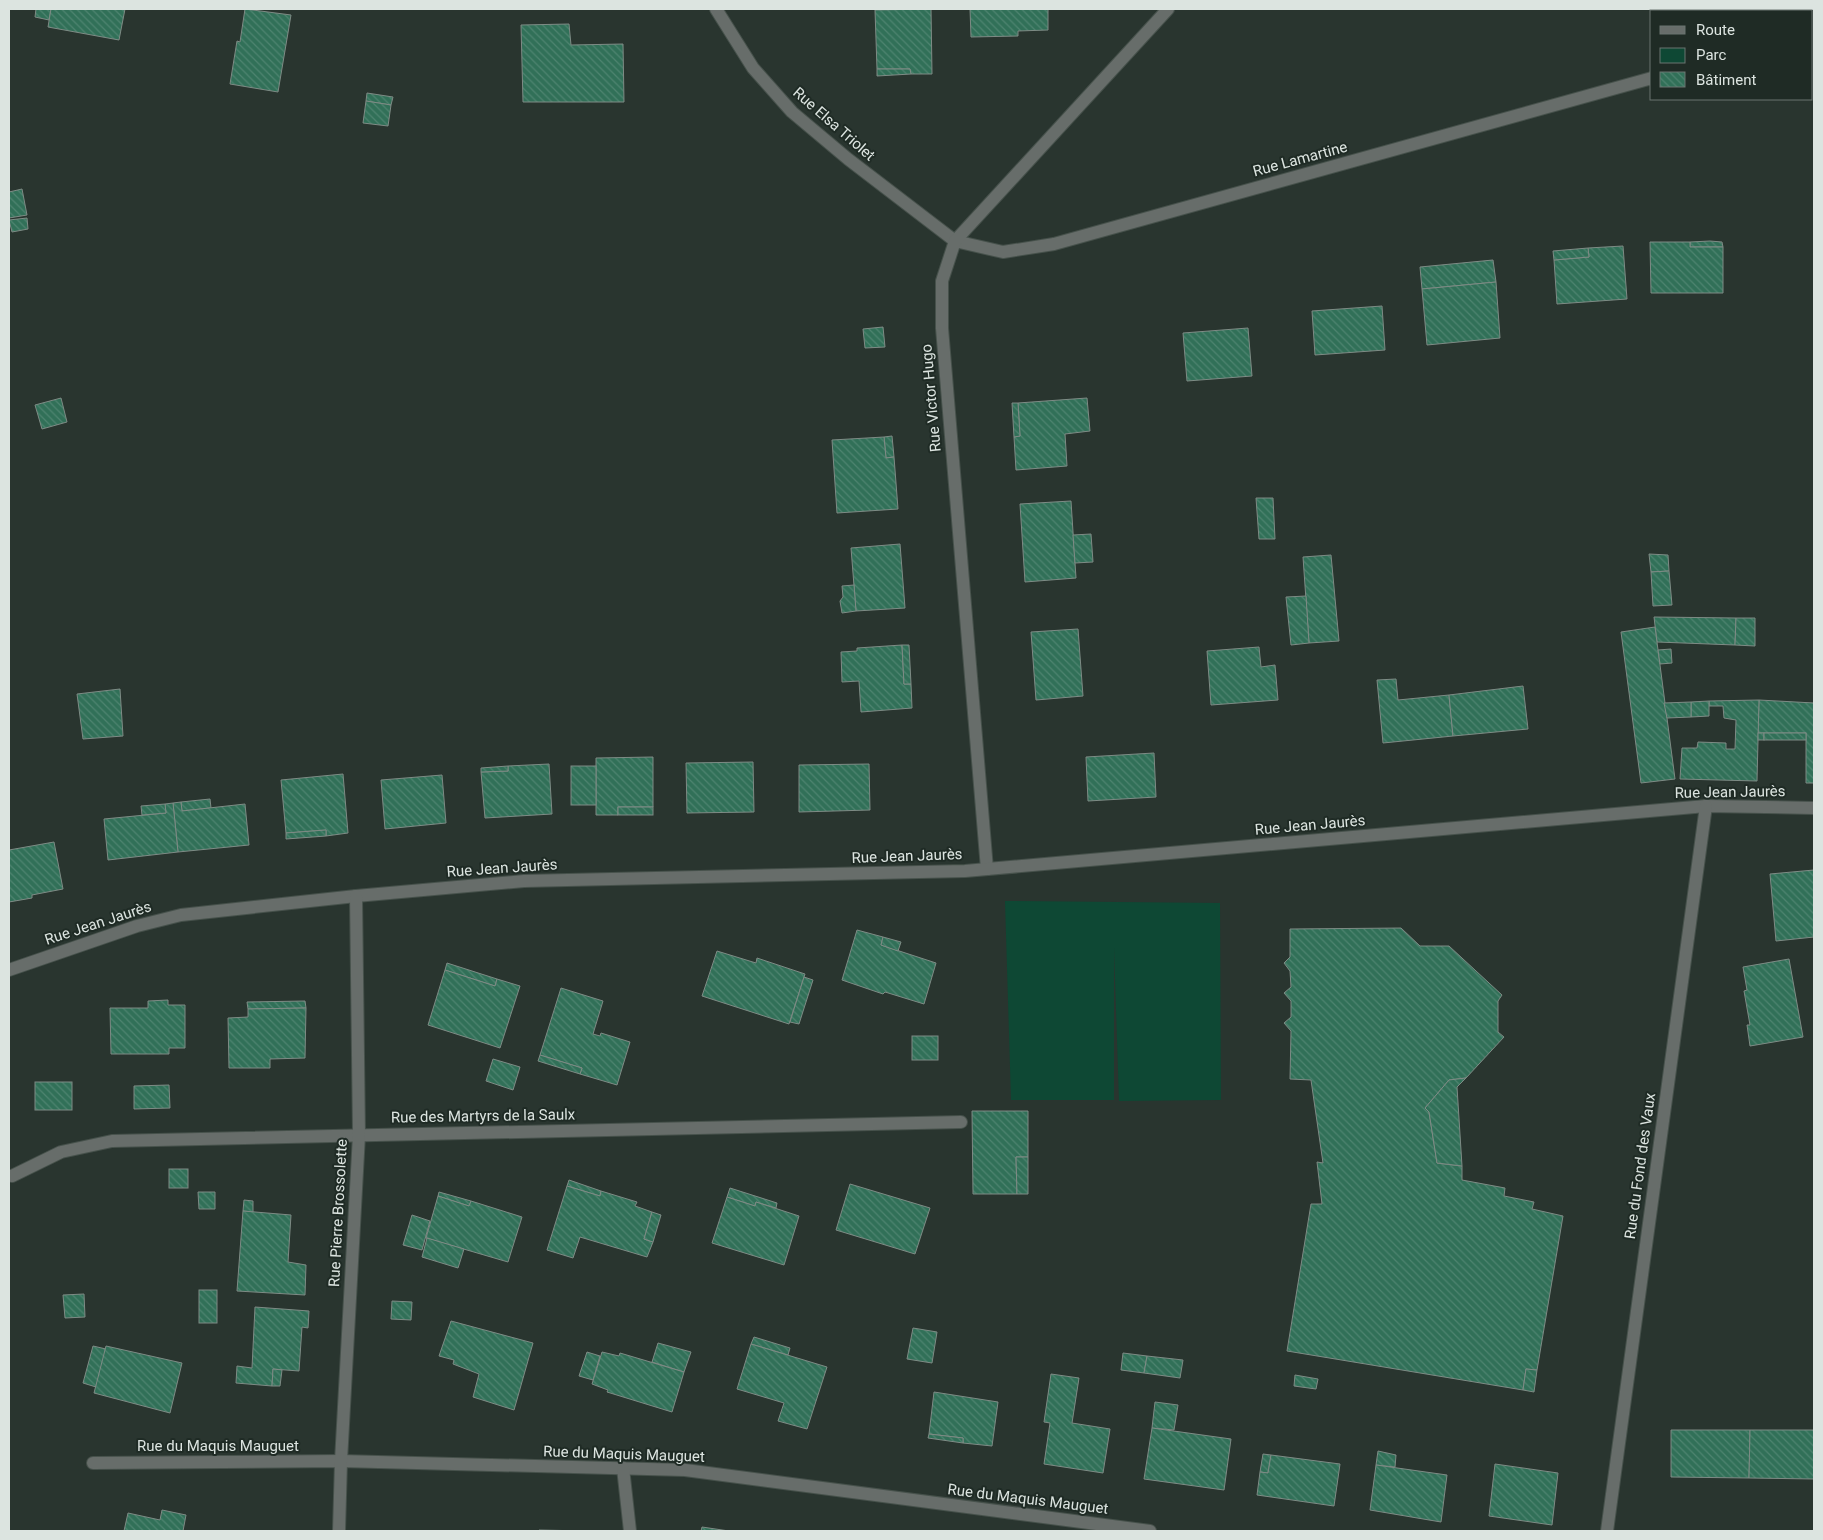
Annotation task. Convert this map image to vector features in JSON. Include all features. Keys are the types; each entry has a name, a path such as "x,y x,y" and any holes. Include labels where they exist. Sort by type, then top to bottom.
{"street":[{"name":"Rue Elsa Triolet","path":"716,9 752,68 792,112 848,159 955,241"},
{"name":"Rue Victor Hugo","path":"986,869 942,328 942,281 955,241 1168,9"},
{"name":"Rue Lamartine","path":"955,241 1003,252 1054,244 1650,79"},
{"name":"Rue Jean Jaurès","path":"9,970 137,926 181,915 356,896 524,881 965,871 1706,806 1814,808"},
{"name":"Rue du Fond des Vaux","path":"1607,1531 1706,806"},
{"name":"Rue Pierre Brossolette","path":"339,1531 341,1461 359,1135 356,896"},
{"name":"Rue des Martyrs de la Saulx","path":"12,1176 61,1152 112,1142 961,1122"},
{"name":"Rue du Maquis Mauguet","path":"93,1463 341,1461 685,1470 1150,1531"},
{"path":"623,1468 630,1531"}],"green space":[{"path":"1005,901 1220,903 1221,1100 1119,1101 1114,948 1114,1100 1011,1100"}],"building":[{"path":"36,9 51,9 49,20 35,17"},
{"path":"51,9 125,9 119,40 48,27"},
{"path":"245,9 291,15 278,92 230,84 237,41 240,42"},
{"path":"931,9 932,74 911,74 910,69 877,69 875,10"},
{"path":"970,9 1048,9 1048,30 1018,31 1018,36 971,37"},
{"path":"569,24 571,45 623,44 624,102 523,102 521,25"},
{"path":"877,69 910,69 911,74 877,76"},
{"path":"367,93 393,97 391,105 366,101"},
{"path":"366,101 391,105 388,126 363,123"},
{"path":"22,189 27,215 9,218 9,192"},
{"path":"27,218 28,229 12,232 9,220"},
{"path":"1650,242 1690,242 1690,247 1723,247 1723,293 1651,293"},
{"path":"1690,242 1722,242 1723,247 1690,247"},
{"path":"1623,246 1627,299 1557,304 1554,260 1589,257 1588,248"},
{"path":"1588,248 1589,257 1554,260 1553,251"},
{"path":"1493,260 1496,282 1422,289 1420,267"},
{"path":"1496,282 1500,338 1427,345 1422,289"},
{"path":"1382,306 1385,350 1315,355 1312,311"},
{"path":"883,327 885,347 865,348 863,329"},
{"path":"1248,328 1252,376 1187,381 1183,333"},
{"path":"61,398 67,422 42,429 35,405"},
{"path":"1087,398 1090,431 1065,434 1067,466 1016,470 1014,437 1020,436 1018,403"},
{"path":"1012,403 1018,403 1020,436 1014,437"},
{"path":"892,436 894,457 886,458 884,437"},
{"path":"884,437 886,458 894,457 898,509 837,513 832,440"},
{"path":"1256,498 1273,498 1275,539 1259,539"},
{"path":"1071,501 1076,578 1025,582 1020,504"},
{"path":"1091,534 1093,562 1075,563 1073,535"},
{"path":"900,544 905,608 856,611 851,548"},
{"path":"1649,554 1668,555 1669,571 1651,572"},
{"path":"1331,555 1339,641 1309,643 1303,557"},
{"path":"1669,571 1672,605 1653,606 1651,572"},
{"path":"854,585 856,611 842,613 840,601 843,597 842,586"},
{"path":"1306,596 1309,643 1291,645 1286,597"},
{"path":"1654,617 1736,618 1735,645 1657,642"},
{"path":"1736,618 1755,618 1755,646 1735,645"},
{"path":"1655,627 1675,779 1641,783 1621,632"},
{"path":"1078,629 1083,696 1036,700 1031,632"},
{"path":"902,645 904,684 911,684 912,708 861,712 859,681 842,682 841,652 857,651 857,648"},
{"path":"902,645 909,645 911,684 904,684"},
{"path":"1259,647 1261,667 1275,665 1278,700 1211,705 1207,651"},
{"path":"1671,649 1672,663 1660,664 1658,650"},
{"path":"1396,679 1398,700 1449,695 1453,736 1383,743 1377,680"},
{"path":"1523,686 1528,729 1453,736 1449,695"},
{"path":"120,689 123,736 83,739 77,694"},
{"path":"1759,700 1814,703 1814,783 1806,783 1806,733 1758,733"},
{"path":"1759,700 1757,781 1680,779 1682,748 1697,748 1698,742 1726,743 1726,749 1735,749 1736,720 1724,718 1723,706 1709,706 1709,701"},
{"path":"1709,701 1709,716 1691,717 1691,702"},
{"path":"1691,702 1691,717 1667,718 1664,703"},
{"path":"1758,733 1764,733 1764,740 1758,740"},
{"path":"1764,733 1806,733 1806,740 1764,740"},
{"path":"1154,753 1156,797 1088,801 1086,757"},
{"path":"653,757 653,807 618,807 618,815 596,815 596,758"},
{"path":"753,762 754,812 687,813 686,763"},
{"path":"549,764 552,814 485,818 481,772 508,771 508,766"},
{"path":"869,764 870,810 799,812 799,765"},
{"path":"508,766 508,771 481,772 481,768"},
{"path":"571,766 596,766 596,805 571,805"},
{"path":"343,774 348,833 326,836 326,830 286,833 281,780"},
{"path":"442,775 446,823 385,829 381,780"},
{"path":"210,799 211,808 182,811 181,802"},
{"path":"181,802 182,811 245,804 249,845 178,852 173,803"},
{"path":"173,803 178,852 108,860 104,819 166,813 165,804"},
{"path":"165,804 166,813 142,815 141,806"},
{"path":"618,807 653,807 653,815 618,815"},
{"path":"326,830 326,836 286,839 286,833"},
{"path":"54,842 63,889 9,902 9,850"},
{"path":"1814,870 1814,937 1776,941 1770,874"},
{"path":"1401,928 1420,946 1449,946 1502,995 1498,1001 1498,1032 1504,1037 1466,1078 1449,1080 1425,1108 1429,1112 1437,1163 1462,1166 1462,1180 1505,1188 1504,1196 1534,1202 1532,1209 1563,1216 1537,1370 1526,1369 1523,1390 1287,1351 1311,1204 1322,1204 1317,1162 1323,1163 1311,1080 1290,1079 1291,1031 1284,1023 1291,1017 1291,1001 1284,993 1291,987 1290,971 1284,963 1290,957 1290,929"},
{"path":"857,930 883,937 881,945 936,963 924,1004 885,992 883,994 842,980"},
{"path":"883,937 901,942 898,951 881,945"},
{"path":"717,951 756,963 757,958 805,974 789,1024 702,996"},
{"path":"1789,959 1803,1037 1750,1046 1747,1025 1750,1025 1744,991 1747,990 1743,967"},
{"path":"447,963 497,979 495,986 445,970"},
{"path":"445,970 495,986 497,979 520,986 500,1048 428,1025"},
{"path":"804,977 813,980 799,1024 790,1022"},
{"path":"561,988 603,1001 593,1034 600,1036 601,1033 630,1042 617,1085 580,1074 582,1068 540,1055"},
{"path":"168,1000 168,1005 185,1005 185,1048 169,1048 169,1054 111,1054 110,1008 148,1008 148,1001"},
{"path":"305,1001 306,1008 248,1009 247,1002"},
{"path":"306,1008 305,1058 270,1059 270,1068 229,1068 228,1018 248,1017 248,1009"},
{"path":"912,1036 938,1036 938,1060 912,1060"},
{"path":"540,1055 582,1068 580,1074 538,1061"},
{"path":"493,1059 520,1067 513,1090 486,1081"},
{"path":"1466,1078 1457,1087 1462,1166 1437,1163 1429,1112 1425,1108 1449,1080"},
{"path":"35,1082 72,1082 72,1110 35,1110"},
{"path":"169,1085 170,1108 134,1109 134,1086"},
{"path":"972,1111 1028,1111 1028,1157 1016,1157 1017,1194 973,1194"},
{"path":"1016,1157 1028,1157 1028,1194 1017,1194"},
{"path":"169,1169 188,1169 188,1188 169,1188"},
{"path":"569,1180 601,1191 600,1196 567,1186"},
{"path":"850,1184 930,1208 915,1254 836,1230"},
{"path":"567,1186 600,1196 601,1191 637,1202 635,1206 652,1212 644,1239 653,1242 647,1257 580,1237 573,1258 547,1250"},
{"path":"730,1188 777,1203 776,1208 756,1202 755,1206 727,1197"},
{"path":"198,1192 215,1192 215,1209 199,1209"},
{"path":"439,1192 471,1201 469,1206 438,1196"},
{"path":"438,1196 469,1206 471,1201 522,1217 508,1262 426,1238"},
{"path":"727,1197 755,1206 756,1202 799,1216 784,1265 712,1243"},
{"path":"244,1200 253,1201 253,1212 243,1211"},
{"path":"243,1211 291,1215 288,1262 306,1265 305,1295 237,1291"},
{"path":"652,1212 661,1215 653,1242 644,1239"},
{"path":"412,1215 430,1221 422,1250 403,1245"},
{"path":"427,1238 464,1249 458,1268 422,1257"},
{"path":"199,1290 217,1290 217,1323 199,1323"},
{"path":"84,1294 85,1317 65,1318 63,1295"},
{"path":"392,1301 412,1302 411,1320 391,1319"},
{"path":"255,1307 309,1311 308,1328 302,1327 299,1371 273,1369 272,1386 236,1383 237,1366 252,1368"},
{"path":"451,1321 533,1343 514,1410 473,1397 479,1374 453,1364 454,1360 439,1356"},
{"path":"913,1328 937,1332 932,1363 907,1359"},
{"path":"754,1337 790,1348 788,1355 751,1344"},
{"path":"658,1343 691,1352 684,1372 652,1362"},
{"path":"751,1344 827,1367 807,1429 778,1421 784,1403 737,1389"},
{"path":"93,1346 106,1349 96,1387 83,1383"},
{"path":"106,1346 182,1363 170,1413 94,1393"},
{"path":"587,1352 600,1356 593,1380 579,1376"},
{"path":"602,1352 619,1356 620,1353 684,1372 672,1412 607,1392 608,1390 592,1384"},
{"path":"1123,1353 1147,1356 1144,1373 1121,1370"},
{"path":"1147,1356 1183,1360 1180,1378 1144,1373"},
{"path":"273,1369 282,1370 280,1386 272,1386"},
{"path":"1526,1369 1537,1370 1534,1392 1523,1390"},
{"path":"1051,1374 1079,1378 1072,1423 1110,1429 1103,1473 1044,1464 1050,1423 1044,1422"},
{"path":"1295,1375 1318,1379 1316,1389 1294,1386"},
{"path":"934,1392 998,1402 992,1446 963,1443 963,1438 929,1434"},
{"path":"1155,1402 1178,1405 1174,1430 1152,1428"},
{"path":"1152,1428 1231,1439 1224,1490 1144,1479"},
{"path":"1671,1430 1750,1430 1749,1478 1671,1477"},
{"path":"1750,1430 1814,1430 1814,1479 1749,1478"},
{"path":"929,1434 963,1438 963,1443 928,1438"},
{"path":"1378,1451 1396,1455 1395,1467 1376,1465"},
{"path":"1263,1454 1271,1455 1268,1473 1260,1472"},
{"path":"1271,1455 1340,1464 1334,1506 1257,1495 1260,1472 1268,1473"},
{"path":"1495,1464 1558,1473 1552,1525 1489,1516"},
{"path":"1376,1465 1447,1475 1441,1522 1370,1510"},
{"path":"162,1510 186,1515 183,1531 124,1531 128,1513 160,1520"},
{"path":"702,1527 729,1531 701,1531"},
{"path":"539,1530 586,1531 539,1531"}]}
